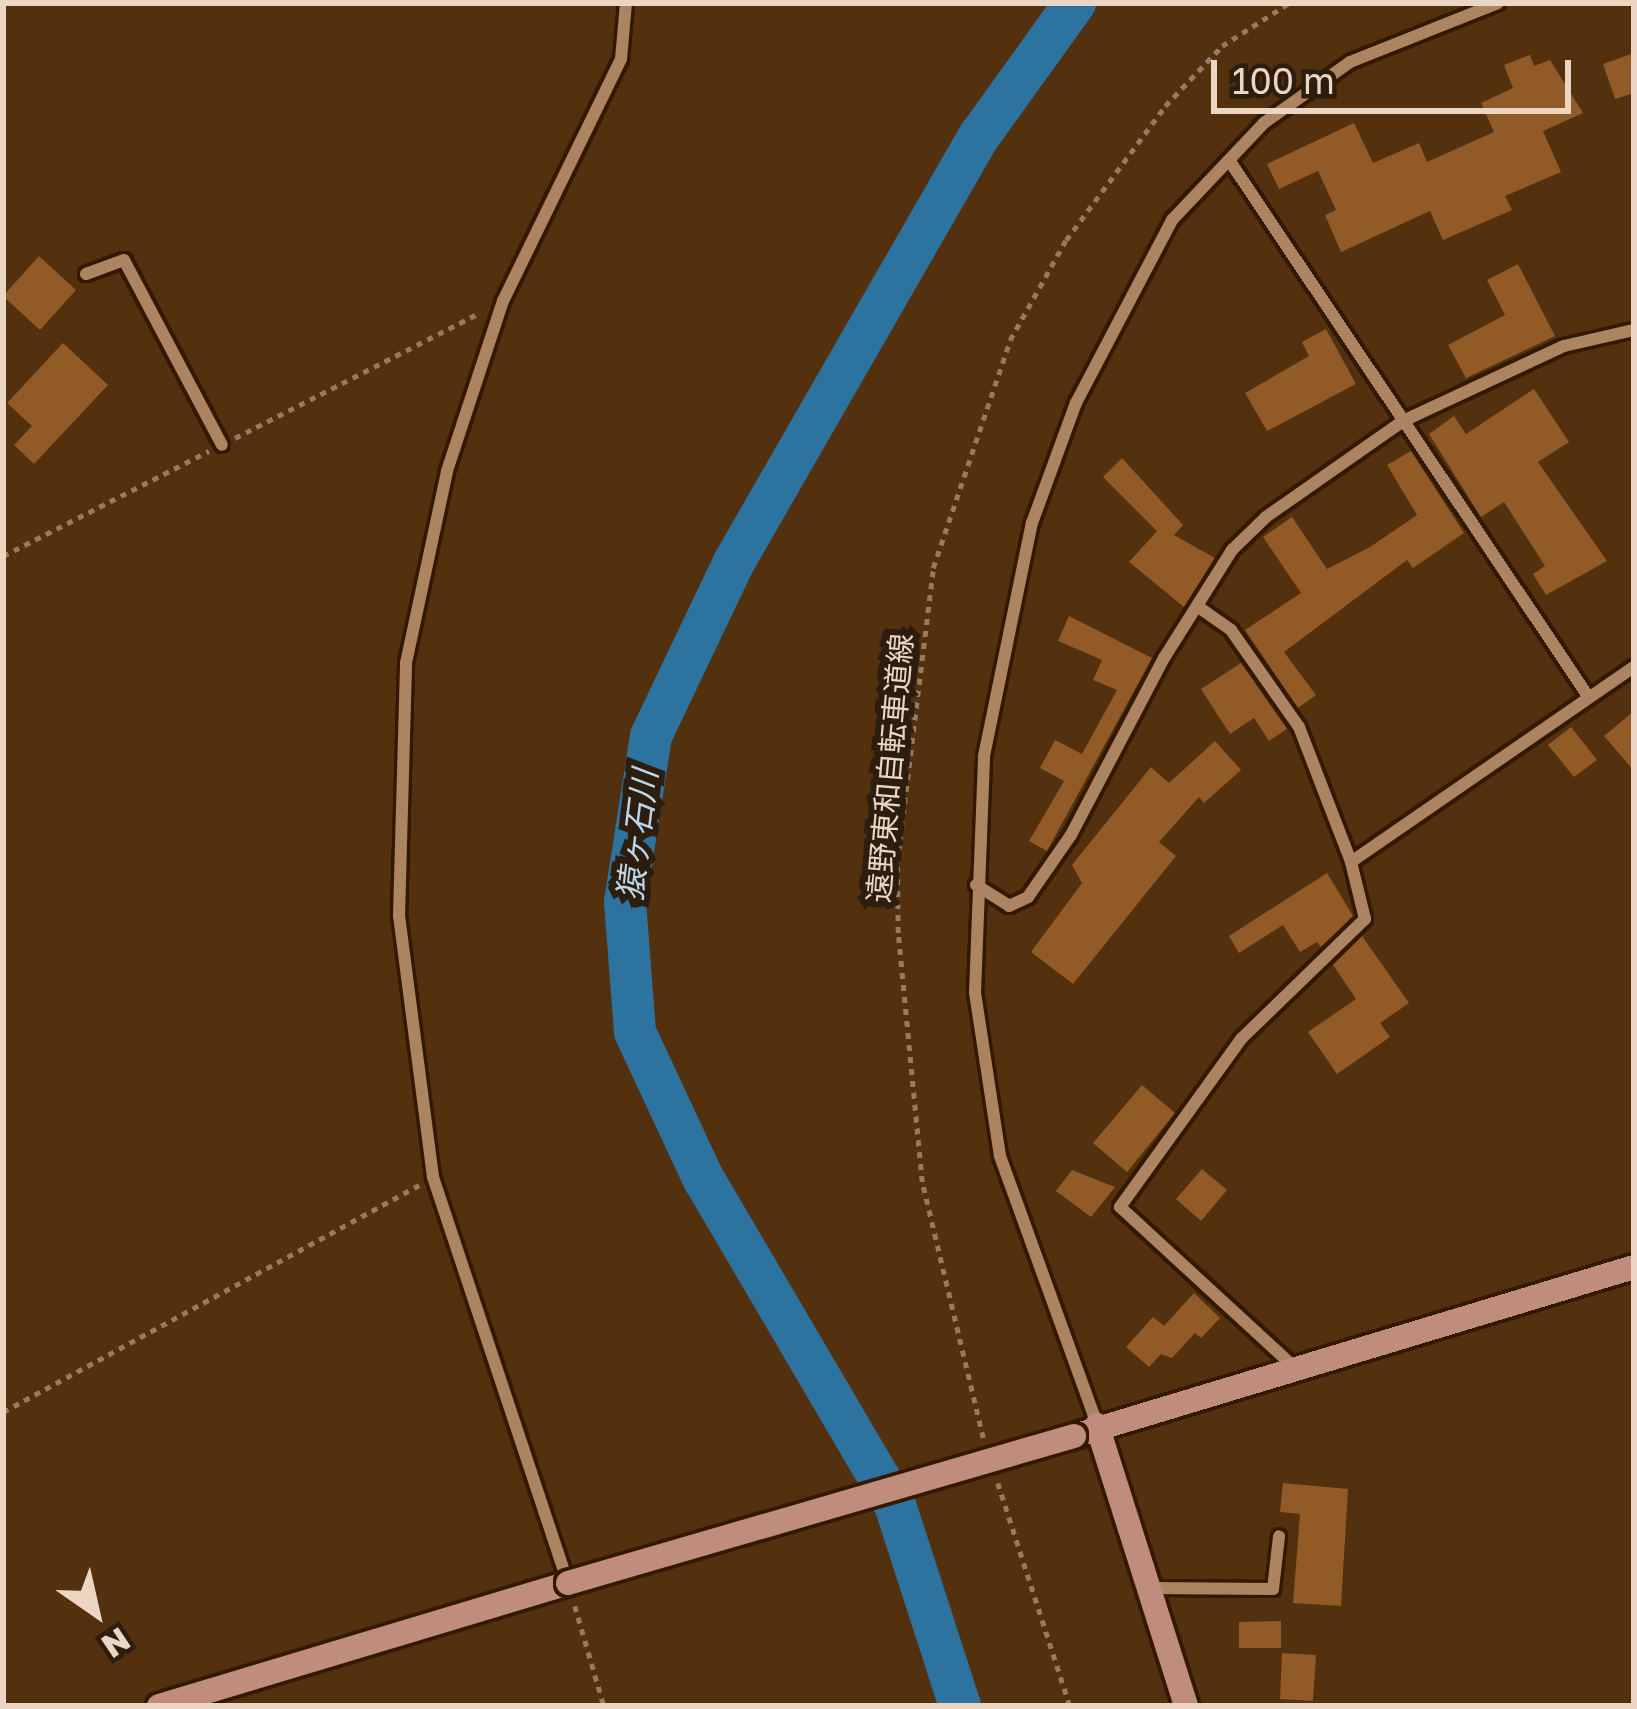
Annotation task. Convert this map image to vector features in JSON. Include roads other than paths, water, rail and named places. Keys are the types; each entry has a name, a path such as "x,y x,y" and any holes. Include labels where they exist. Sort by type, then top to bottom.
{"street":[{"path":"568,1583 433,1178 399,916 406,663 447,471 502,301 621,58 626,3"},
{"path":"1186,1706 1149,1588 1086,1430 1000,1156 975,993 984,756 1032,523 1134,281 1172,220 1264,123 1350,62 1498,3"},
{"path":"1229,160 1588,696"},
{"path":"86,274 124,260 222,445"},
{"path":"976,886 1009,906 1028,897 1232,550 1267,517 1403,421 1564,346 1634,330"},
{"path":"1197,606 1231,630 1300,727 1351,862 1365,919 1241,1039 1120,1208 1293,1366"},
{"path":"1351,862 1634,668"},
{"path":"159,1706 1293,1366 1586,1287 1634,1267"},
{"path":"1149,1588 1273,1589 1279,1536"}],"waterway":[{"name":"猿ヶ石川","path":"960,1706 895,1505 704,1180 635,1032 625,902 651,736 734,562 980,135 1075,3"}]}
